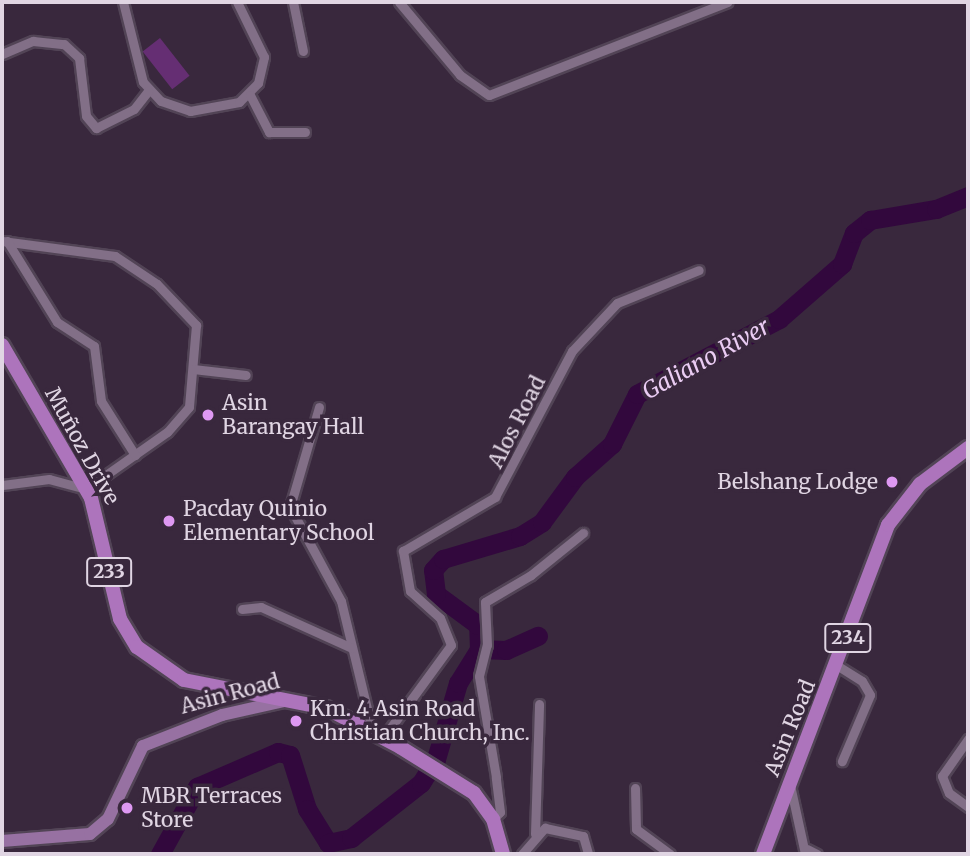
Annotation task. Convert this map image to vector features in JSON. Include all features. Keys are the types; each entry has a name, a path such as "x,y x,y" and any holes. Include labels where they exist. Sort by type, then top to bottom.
{"main road":[{"name":"Muñoz Drive","path":"2,345 86,489 99,517 120,619 137,647 201,686 296,698"},
{"name":"Asin Road","path":"763,854 838,666 888,525 920,484 968,448"},
{"name":"Asin Road","path":"2,841 90,834 108,819 143,746 222,715 296,698 400,747 456,779 493,819 503,854"}],"street":[{"path":"124,2 133,56 148,91 190,111 216,110 250,95 264,57 237,2"},
{"path":"293,2 303,51"},
{"path":"399,2 460,75 489,95 727,2"},
{"path":"2,54 33,41 64,44 79,58 93,127 121,118 148,91"},
{"path":"250,95 269,132 305,131"},
{"path":"2,485 49,479 86,489 135,455 189,407 197,326 141,271 115,256 4,241"},
{"path":"4,241 57,322 94,346 101,401 135,455"},
{"name":"Alos Road","path":"378,736 451,645 440,618 410,591 403,551 478,510 502,489 572,351 617,303 699,270"},
{"path":"192,369 246,375"},
{"path":"319,407 290,508 334,582 378,736"},
{"path":"493,819 500,812 479,676 487,645 483,610 488,598 531,575 583,533"},
{"path":"242,609 261,607 352,648"},
{"path":"838,666 862,681 870,695 842,761"},
{"path":"535,834 539,704"},
{"path":"968,739 942,776 949,793 968,807"},
{"path":"789,784 806,852 817,854"},
{"path":"635,788 636,829 670,854"},
{"path":"522,854 535,834 545,828 578,833 588,854"}],"shaded area":[{"path":"160,38 190,76 172,89 143,52"}],"waterway":[{"name":"Galiano River","path":"160,854 197,787 278,752 290,755 307,809 328,843 351,838 421,783 436,759 458,683 479,649 478,625 436,594 433,570 443,559 520,536 542,522 575,477 612,444 637,394 779,319 842,264 854,233 870,220 936,209 968,196"},
{"path":"479,649 506,650 538,636"}],"place":[{"name":"Asin Barangay Hall","path":"208,415"},
{"name":"Belshang Lodge","path":"892,482"},
{"name":"Pacday Quinio Elementary School","path":"169,521"},
{"name":"Km. 4 Asin Road Christian Church, Inc.","path":"296,721"},
{"name":"MBR Terraces Store","path":"127,808"}]}
